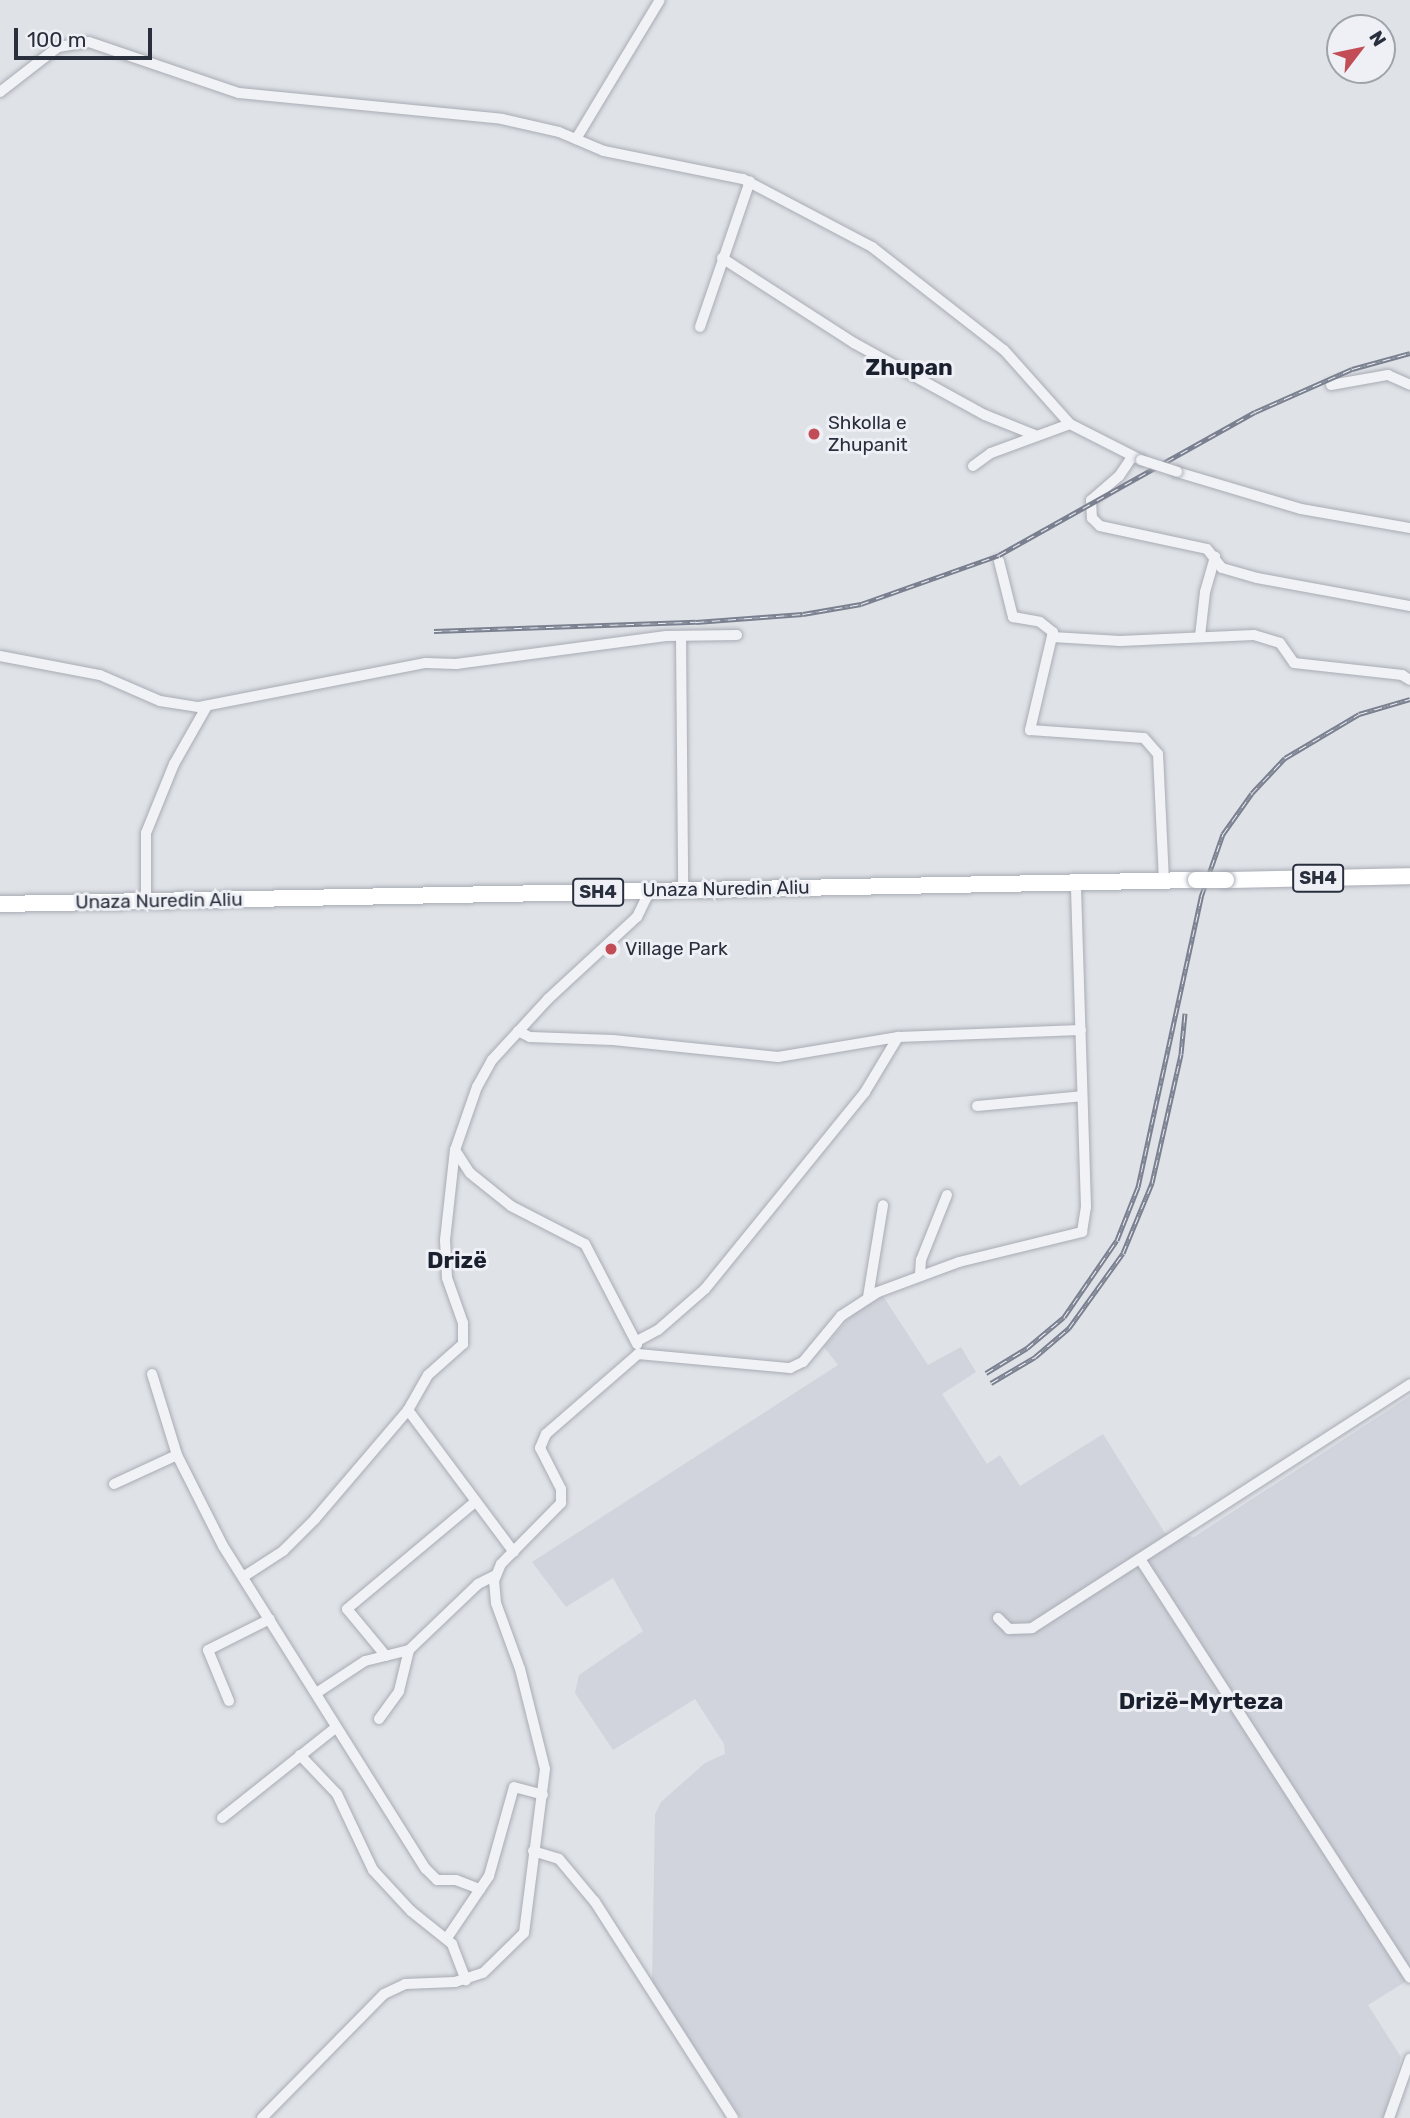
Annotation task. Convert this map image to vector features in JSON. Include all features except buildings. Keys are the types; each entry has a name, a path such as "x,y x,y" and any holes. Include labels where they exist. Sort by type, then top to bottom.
{"main road":[{"name":"Unaza Nuredin Aliu","path":"0,904 1410,876"}],"street":[{"path":"576,139 660,0"},
{"path":"0,92 58,47 89,42 239,93 455,112 576,139 604,152 750,181 879,253 1004,350 1070,424 1137,458 1177,472 1301,509 1410,528"},
{"path":"700,327 750,181"},
{"path":"722,258 854,343 985,415 1035,435"},
{"path":"1331,385 1388,375 1410,385"},
{"path":"973,466 991,453 1070,424"},
{"path":"1137,458 1091,500 1094,522 1207,549 1217,563 1300,589 1410,606"},
{"path":"999,561 1013,617 1046,625 1052,637 1030,730 1143,738 1152,742 1160,762 1164,881"},
{"path":"1200,636 1217,563"},
{"path":"0,656 100,675 160,701 207,706 426,663 456,664 681,636 737,635"},
{"path":"1052,637 1120,642 1254,635 1280,643 1294,663 1402,675 1410,680"},
{"path":"681,636 683,890"},
{"path":"146,901 146,833 174,764 207,706"},
{"path":"638,1354 790,1368 803,1362 829,1328 867,1297 920,1274 1082,1232 1086,1207 1076,883"},
{"path":"243,1577 283,1551 315,1519 408,1410 433,1370 459,1352 465,1336 445,1257 455,1150 483,1072 518,1031 637,917 650,890"},
{"path":"518,1031 530,1037 613,1040 778,1057 898,1037 1081,1030"},
{"path":"639,1339 658,1330 705,1289 865,1092 898,1037"},
{"path":"977,1106 1082,1096"},
{"path":"318,1692 365,1661 409,1650 478,1584 496,1575 561,1503 561,1489 541,1454 542,1438 638,1354 639,1339 604,1289 584,1244 511,1206 470,1173 455,1150"},
{"path":"920,1274 921,1260 947,1195"},
{"path":"867,1297 883,1205"},
{"path":"152,1374 177,1455 194,1496 318,1692 334,1729 368,1773 432,1877 480,1889"},
{"path":"998,1618 1009,1629 1032,1628 1410,1384"},
{"path":"408,1410 514,1552"},
{"path":"114,1484 177,1455"},
{"path":"386,1656 346,1609 475,1502"},
{"path":"1140,1559 1410,1978"},
{"path":"262,2118 384,1994 405,1984 466,1980 498,1962 524,1933 545,1769 523,1679 496,1603 496,1575"},
{"path":"229,1701 208,1650 270,1619"},
{"path":"379,1719 399,1690 409,1650"},
{"path":"222,1818 334,1729"},
{"path":"300,1755 337,1794 373,1870 411,1911 447,1938 466,1980"},
{"path":"447,1938 492,1866 513,1787 543,1794"},
{"path":"533,1851 559,1859 594,1902 733,2118"},
{"path":"1389,2118 1410,2059"}],"shaded area":[{"path":"883,1296 928,1365 961,1347 976,1372 942,1394 987,1464 1000,1455 1020,1486 1103,1434 1165,1533 1194,1537 1410,1396 1410,1979 1368,2005 1401,2057 1384,2118 741,2118 652,1982 655,1814 661,1802 705,1763 725,1754 724,1744 695,1699 613,1750 575,1693 579,1675 643,1631 613,1578 566,1607 532,1562 838,1365 824,1347 852,1315"}],"railway":[{"path":"434,631 696,622 803,614 861,604 999,555 1255,412 1352,369 1410,353"},
{"path":"986,1373 1027,1348 1064,1317 1117,1240 1138,1187 1201,897 1223,834 1252,793 1285,758 1359,714 1410,699"},
{"path":"991,1383 1035,1357 1069,1328 1123,1253 1152,1183 1181,1054 1185,1013"}],"place":[{"name":"Shkolla e Zhupanit","path":"814,434"},
{"name":"Village Park","path":"611,949"}],"district":[{"name":"Zhupan","path":"909,367"},
{"name":"Drizë","path":"457,1260"},
{"name":"Drizë-Myrteza","path":"1201,1701"}]}
